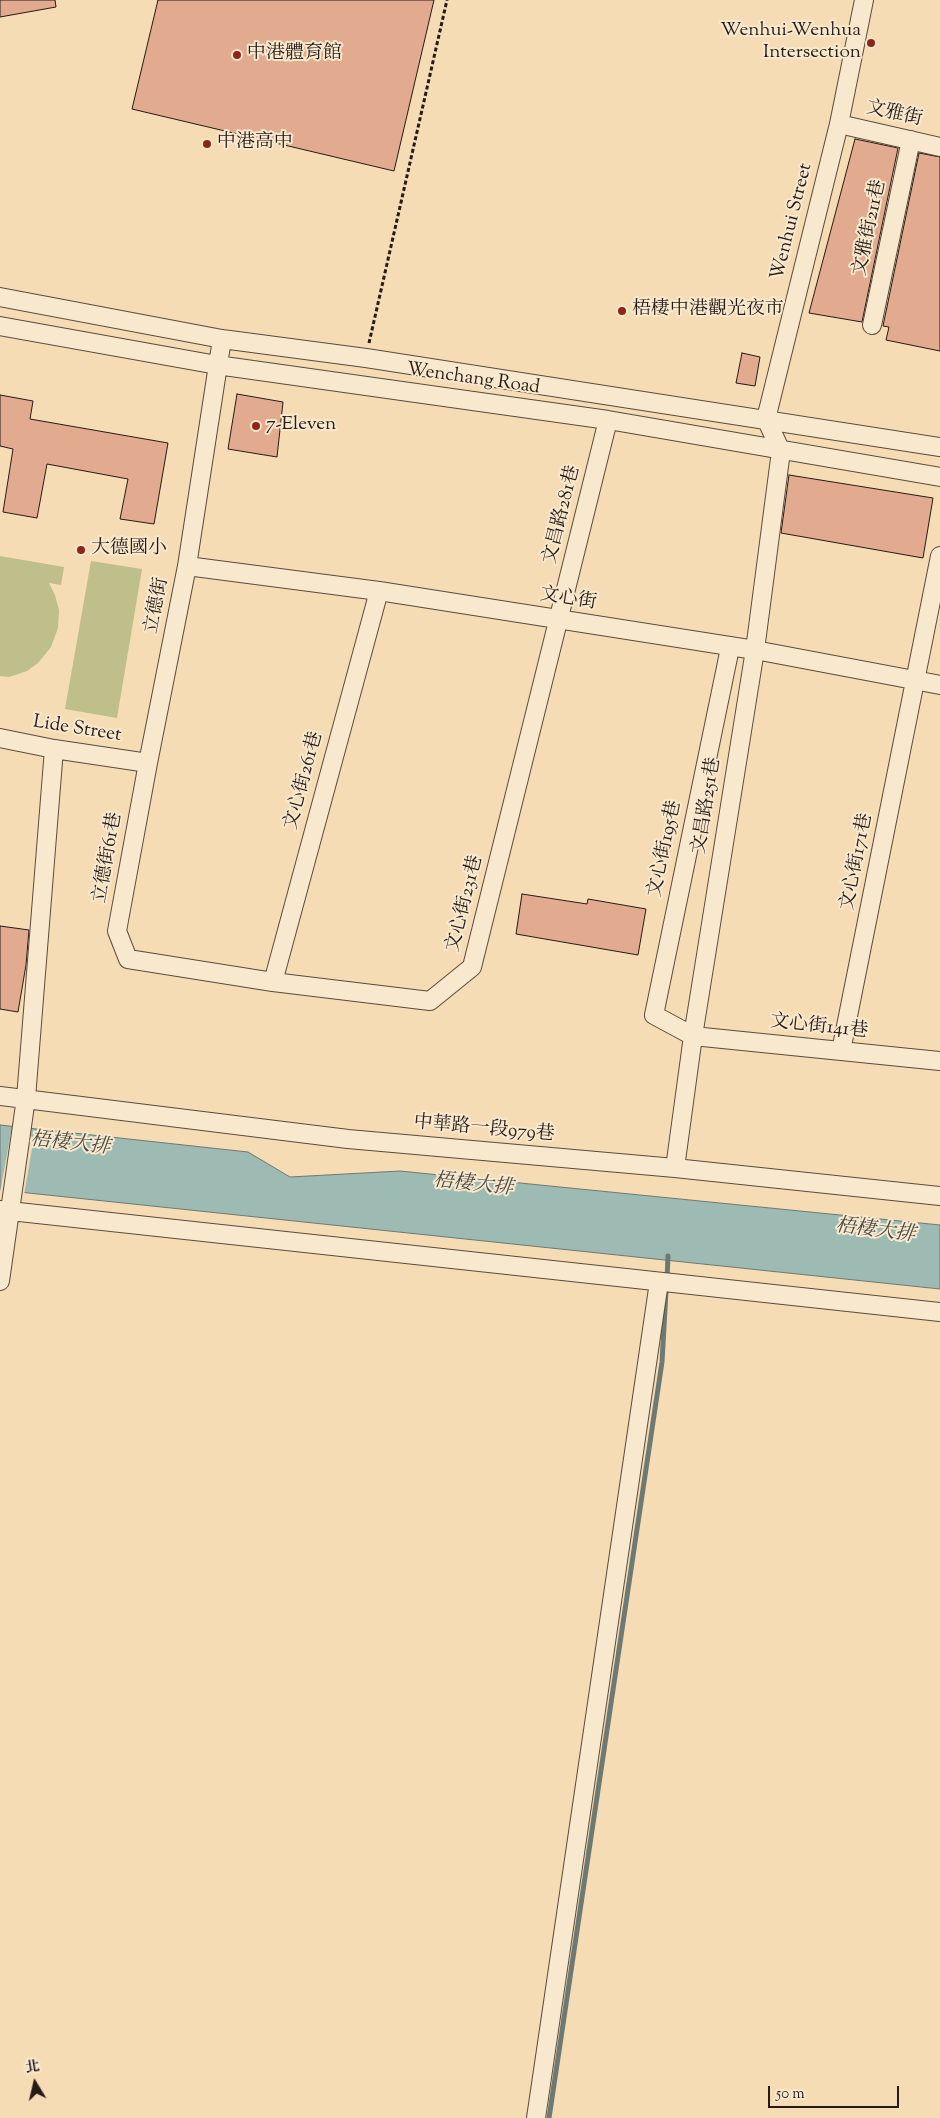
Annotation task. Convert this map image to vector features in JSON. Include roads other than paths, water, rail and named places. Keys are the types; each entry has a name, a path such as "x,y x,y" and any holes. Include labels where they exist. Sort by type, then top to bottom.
{"street":[{"name":"Wenhui Street","path":"766,419 839,124 864,0"},
{"name":"文雅街","path":"839,124 940,147"},
{"name":"文雅街211巷","path":"872,325 911,140"},
{"name":"Wenchang Road","path":"0,297 222,339 366,358 940,447"},
{"name":"Wenchang Road","path":"0,326 217,365 608,420 940,477"},
{"name":"立德街","path":"148,763 187,566 222,339"},
{"path":"766,419 781,451"},
{"name":"文昌路281巷","path":"559,620 608,420"},
{"name":"文昌路251巷","path":"675,1168 693,1036 754,650 781,451"},
{"name":"文心街171巷","path":"841,1051 940,556"},
{"name":"文心街","path":"187,566 379,591 730,648 754,650 940,685"},
{"name":"文心街261巷","path":"273,982 379,591"},
{"name":"文心街231巷","path":"128,959 273,982 430,1001 472,967 559,620"},
{"name":"文心街195巷","path":"693,1036 654,1016 730,648"},
{"name":"Lide Street","path":"0,738 54,749 148,763"},
{"path":"0,1281 6,1211 26,1098 54,749"},
{"name":"立德街61巷","path":"128,959 117,931 148,763"},
{"name":"文心街141巷","path":"693,1036 940,1061"},
{"name":"中華路一段979巷","path":"0,1096 348,1139 675,1168 940,1196"},
{"path":"6,1211 940,1312"},
{"path":"536,2118 659,1282"}],"water":[{"name":"梧棲大排","path":"0,1125 248,1152 290,1177 400,1171 940,1225 940,1289 0,1190"}],"waterway":[{"path":"667,1280 668,1256"},
{"path":"549,2118 662,1362 666,1291"}],"place":[{"name":"Wenhui-Wenhua Intersection","path":"871,43"},
{"name":"中港體育館","path":"237,55"},
{"name":"中港高中","path":"207,144"},
{"name":"梧棲中港觀光夜市","path":"622,311"},
{"name":"7-Eleven","path":"256,426"},
{"name":"大德國小","path":"81,550"}]}
